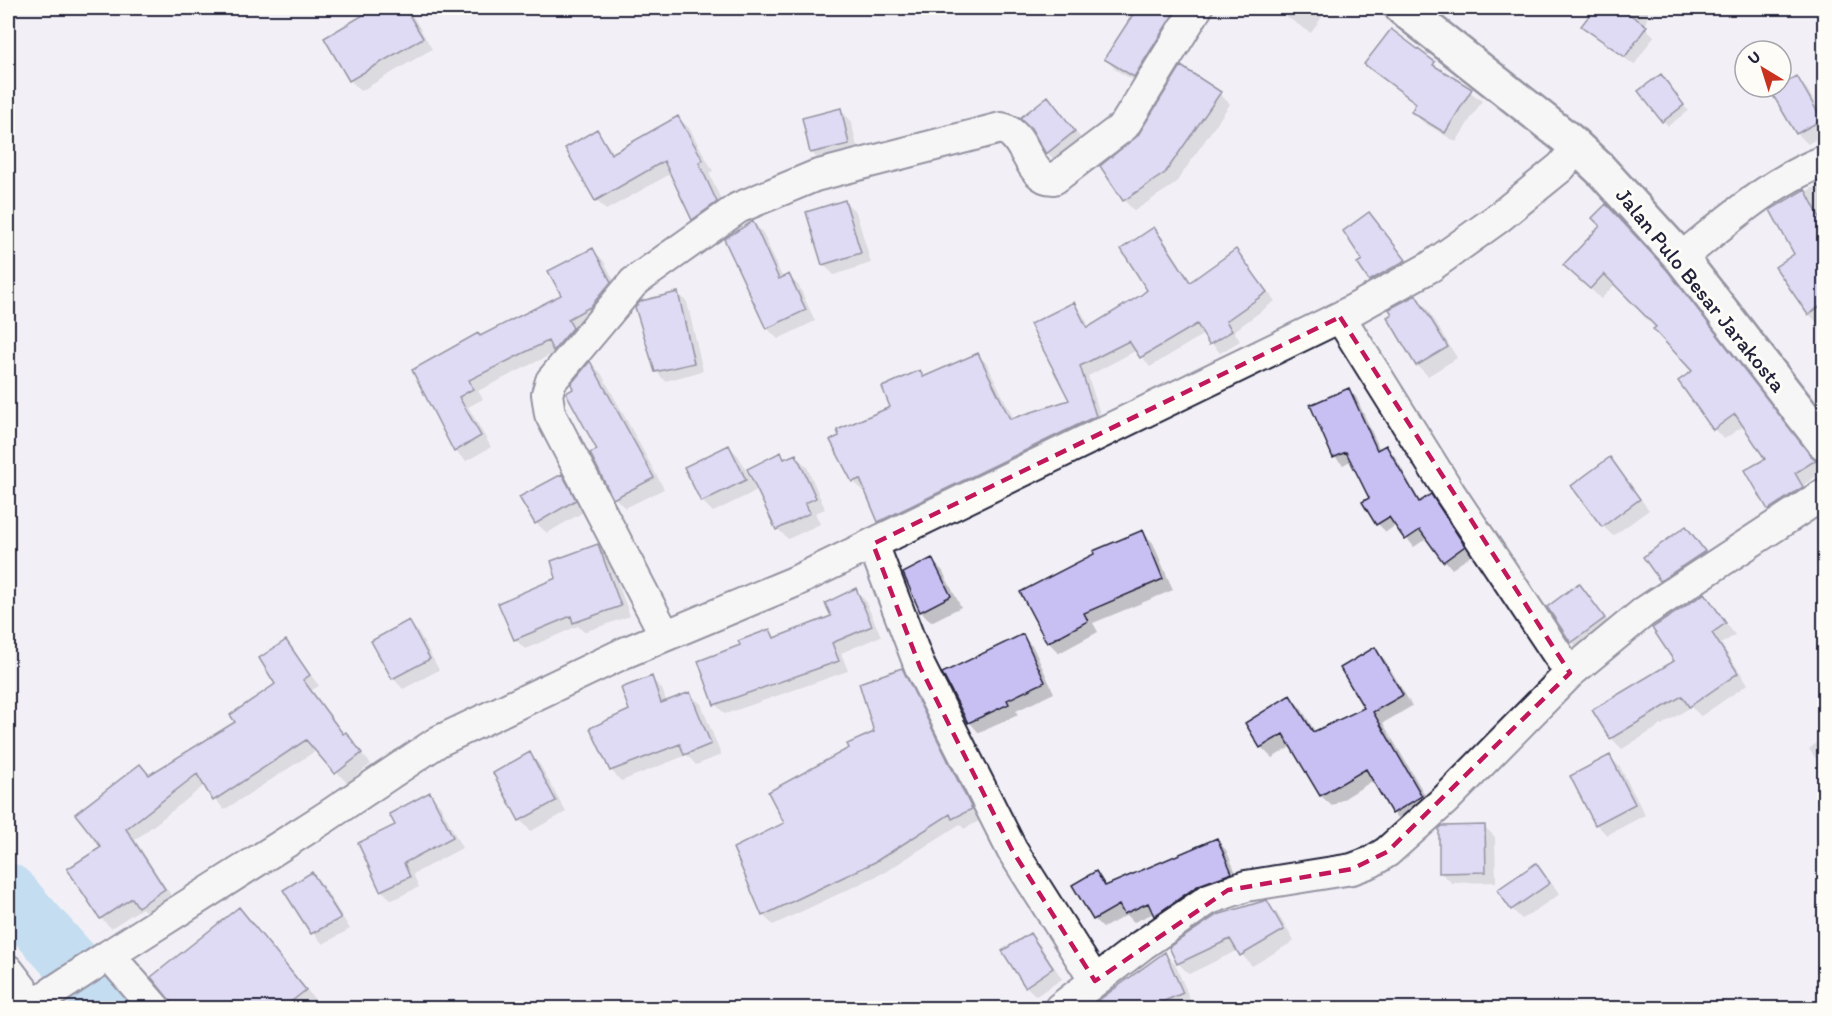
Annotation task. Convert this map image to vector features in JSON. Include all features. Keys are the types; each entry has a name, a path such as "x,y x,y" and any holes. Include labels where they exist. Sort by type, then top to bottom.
{"street":[{"path":"664,635 549,414 547,394 551,381 610,308 634,282 738,208 815,176 1001,128 1015,136 1040,175 1047,179 1054,179 1124,126 1197,8"},
{"name":"Jalan Pulo Besar Jarakosta","path":"1402,8 1569,140 1600,169 1681,258 1824,443"},
{"path":"8,970 38,1003 98,962 326,817 439,741 664,635 794,582 1340,316 1430,267 1497,219 1561,167 1573,152 1569,140"},
{"path":"1681,258 1756,196 1785,178 1824,161"},
{"path":"1340,316 1450,493 1570,673"},
{"path":"1060,1008 1209,898 1228,890 1352,869 1388,852 1445,800 1570,673 1644,612 1824,494"},
{"path":"873,544 920,667 1012,850 1095,981"},
{"path":"98,962 155,1008"}],"highlighted area":[{"path":"1340,317 1570,673 1387,852 1352,869 1228,890 1095,981 1012,850 920,667 873,544"}],"building":[{"path":"375,8 405,8 423,38 349,81 324,38"},
{"path":"1137,8 1177,8 1134,77 1104,59"},
{"path":"1595,8 1620,8 1647,26 1625,57 1581,26"},
{"path":"1391,29 1435,62 1433,65 1472,89 1445,133 1411,112 1416,103 1364,64"},
{"path":"1181,66 1221,92 1165,173 1123,201 1100,166 1138,135"},
{"path":"1661,74 1684,105 1662,122 1638,91"},
{"path":"1797,76 1822,120 1796,134 1775,99 1793,99 1793,78"},
{"path":"1048,96 1075,131 1046,154 1031,128 1020,118"},
{"path":"841,108 849,144 810,153 802,118"},
{"path":"678,116 703,160 699,163 717,202 692,220 664,161 595,201 565,148 597,129 611,154"},
{"path":"1805,189 1824,226 1824,303 1808,315 1775,267 1794,254 1770,210"},
{"path":"845,200 861,253 822,265 806,212"},
{"path":"1606,204 1667,270 1816,460 1795,473 1803,487 1768,510 1745,470 1765,459 1735,414 1713,430 1678,381 1692,371 1653,329 1656,327 1604,274 1590,289 1563,265 1600,226 1592,218"},
{"path":"1369,212 1406,260 1369,281 1357,263 1362,260 1343,231"},
{"path":"753,221 779,279 789,274 806,310 766,329 724,239"},
{"path":"1154,227 1190,282 1236,249 1267,292 1226,321 1232,331 1209,345 1197,324 1140,358 1129,341 1080,366 1096,416 878,522 860,479 852,482 830,440 839,436 837,430 890,407 882,387 920,370 923,377 978,353 1010,419 1069,400 1030,324 1074,302 1087,328 1141,295 1147,290 1121,249"},
{"path":"593,248 611,282 590,307 568,319 573,328 553,351 548,341 469,380 473,389 459,397 481,436 454,452 412,370 478,333 480,336 561,295 548,271"},
{"path":"678,292 694,363 655,372 635,307 641,301"},
{"path":"1416,295 1448,347 1416,366 1387,317 1392,314 1389,309"},
{"path":"590,361 654,478 613,499 590,453 597,450 566,393 573,389 571,384"},
{"path":"1349,388 1377,450 1386,445 1419,502 1431,494 1465,546 1443,562 1420,530 1405,540 1389,517 1376,525 1362,502 1369,498 1346,452 1333,458 1310,405"},
{"path":"729,445 746,480 701,502 684,467"},
{"path":"781,452 784,459 796,454 816,498 805,503 810,513 776,530 747,469"},
{"path":"1610,457 1640,499 1602,527 1571,486"},
{"path":"562,474 576,500 535,524 519,497"},
{"path":"1686,526 1705,551 1660,581 1643,557"},
{"path":"1143,530 1163,579 1084,613 1088,621 1047,643 1020,592 1094,554 1093,551"},
{"path":"598,544 621,606 573,623 571,616 514,640 498,603 556,578 551,561"},
{"path":"932,558 951,596 920,612 903,573"},
{"path":"1579,583 1605,618 1571,643 1547,607"},
{"path":"856,588 872,626 832,643 839,661 714,705 698,661 740,645 738,641 770,629 774,638 831,616 825,603"},
{"path":"1705,593 1726,623 1712,633 1738,673 1689,707 1682,696 1610,739 1592,710 1674,661 1652,628"},
{"path":"409,620 430,659 392,679 371,641"},
{"path":"1023,634 1045,682 1007,700 1009,704 968,723 942,673"},
{"path":"286,640 310,675 303,680 343,734 346,732 362,753 335,774 306,740 213,801 197,774 126,829 165,889 138,907 132,898 100,919 67,869 101,847 75,814 140,764 149,775 235,722 230,715 275,684 259,658"},
{"path":"1375,647 1403,695 1373,712 1422,796 1392,814 1366,769 1320,796 1283,734 1260,748 1245,723 1290,695 1313,732 1364,708 1340,668"},
{"path":"902,668 972,809 952,819 950,814 875,862 762,916 733,848 784,823 768,792 849,748 847,744 874,732 859,683"},
{"path":"652,676 661,703 690,692 711,744 684,755 680,744 610,771 590,728 629,710 621,688"},
{"path":"530,752 556,801 519,821 493,773"},
{"path":"1610,755 1635,804 1595,825 1570,776"},
{"path":"430,792 453,837 404,863 410,877 380,891 358,843 395,825 389,814"},
{"path":"1485,825 1486,872 1439,873 1439,829 1442,826"},
{"path":"1217,838 1232,873 1199,885 1154,916 1148,903 1124,914 1119,905 1093,920 1072,885 1096,871 1105,886"},
{"path":"1536,863 1550,883 1511,910 1497,890"},
{"path":"312,872 341,918 311,934 283,890"},
{"path":"1267,900 1284,930 1240,956 1230,939 1177,964 1169,947 1217,915"},
{"path":"239,907 306,990 283,1008 176,1008 151,977"},
{"path":"1030,933 1053,968 1025,987 1002,951"},
{"path":"1165,952 1183,993 1148,1008 1088,1008"}],"waterway":[{"path":"8,892 111,1008"}]}
